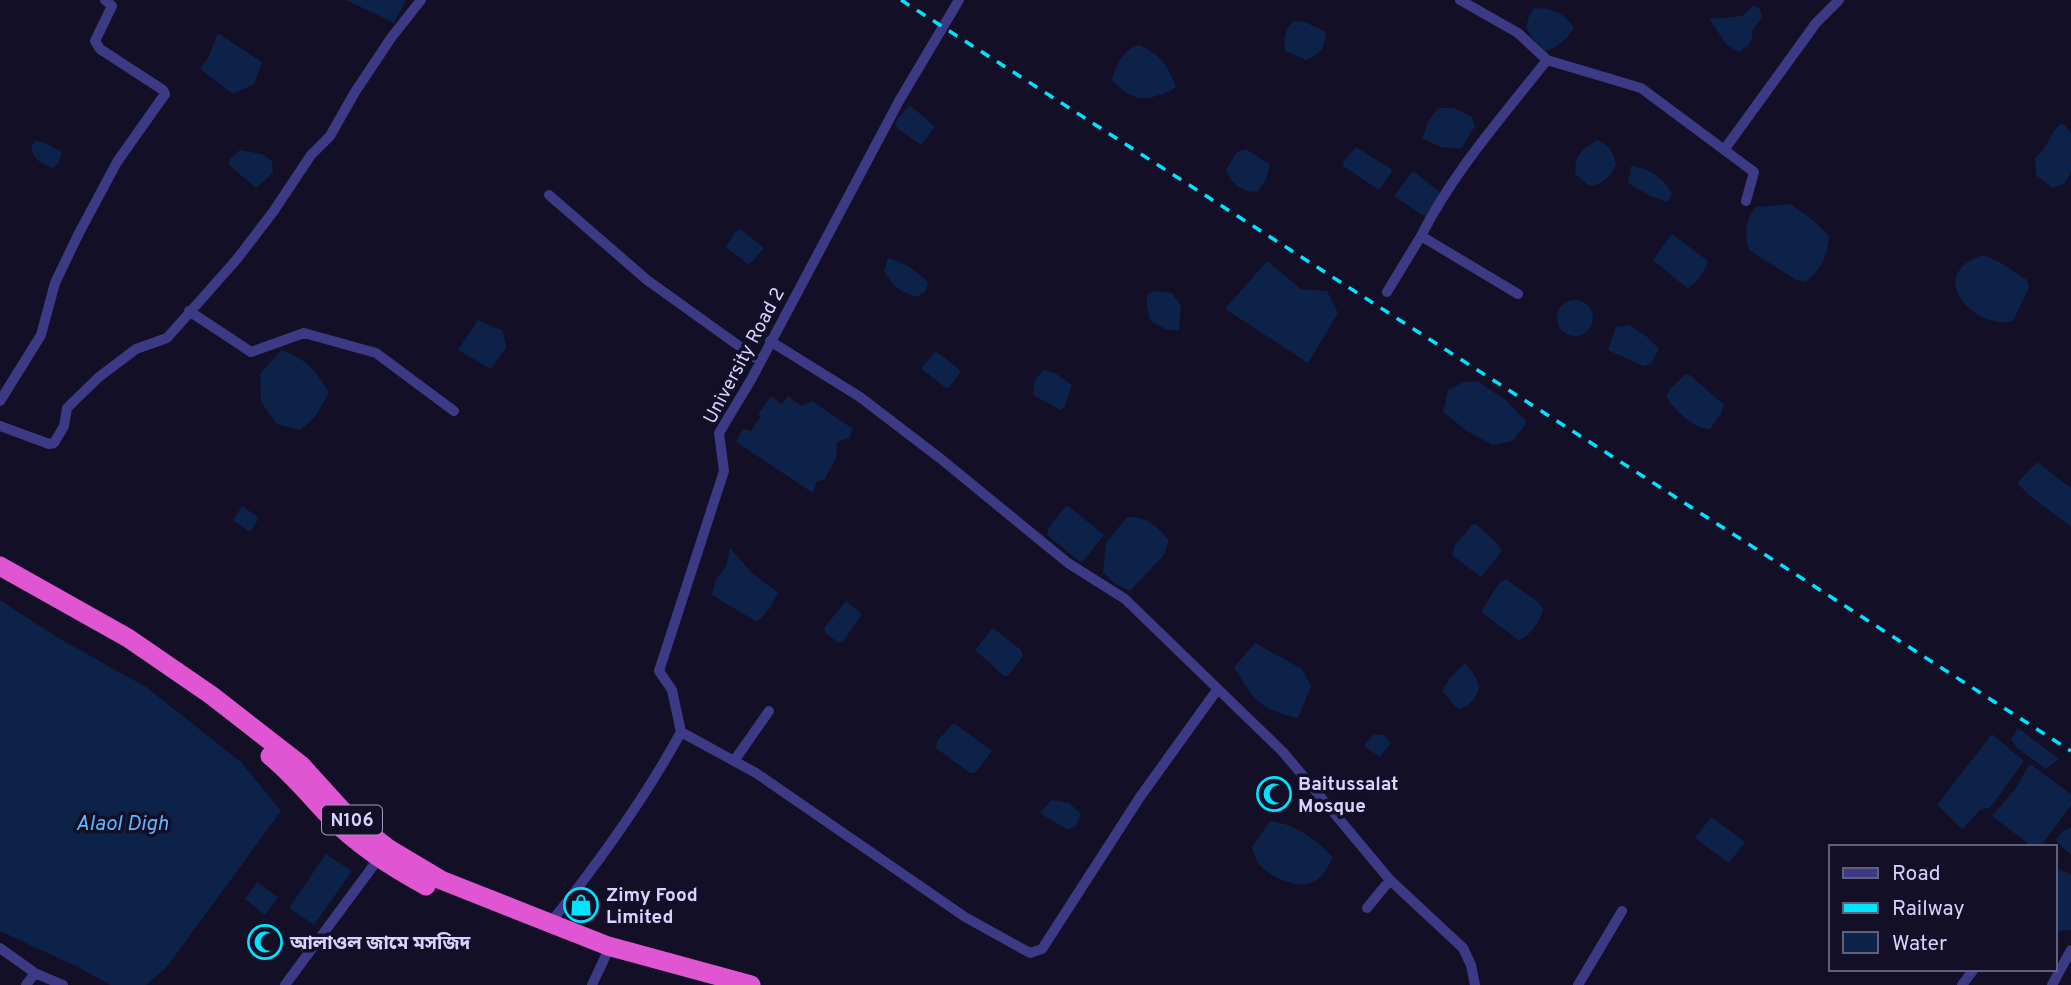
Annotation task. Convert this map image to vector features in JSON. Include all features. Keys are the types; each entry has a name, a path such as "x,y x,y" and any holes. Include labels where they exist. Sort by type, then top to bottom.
{"highway":[{"name":"N106","path":"0,566 128,638 211,695 301,765 349,818 389,849 441,880 608,946 751,985"},
{"name":"N106","path":"0,580 106,639 185,689 274,760 299,782 328,816 379,858 440,893 700,985"}],"street":[{"path":"0,401 41,335 55,283 117,162 165,94 163,90 100,49 95,41 112,6 104,0"},
{"path":"0,426 49,444 54,443 64,426 67,408 99,377 136,349 167,338 237,259 273,212 310,155 330,136 362,81 421,0"},
{"name":"University Road 2","path":"681,732 672,690 659,671 724,471 719,433 899,101 959,0"},
{"path":"1460,0 1518,33 1546,60 1641,88 1754,172 1746,201"},
{"path":"1724,150 1816,23 1839,0"},
{"path":"1387,292 1434,211 1546,60"},
{"path":"549,195 647,280 760,361"},
{"path":"1421,236 1518,294"},
{"path":"189,311 251,352 304,333 376,353 454,411"},
{"path":"771,341 860,397 1068,563 1125,599 1283,752 1390,880 1462,948 1471,965 1475,985"},
{"path":"551,922 604,856 657,776 681,732 756,773 965,917 1030,953 1042,949 1140,797 1217,690"},
{"path":"734,761 769,711"},
{"path":"285,985 379,858"},
{"path":"1367,908 1390,880"},
{"path":"1578,985 1622,911"},
{"path":"0,948 35,974 63,985"},
{"path":"2052,985 2071,950"},
{"path":"592,985 607,953"},
{"path":"26,985 35,974"}],"water":[{"path":"346,0 406,0 394,23"},
{"path":"1754,5 1760,9 1762,18 1752,31 1750,43 1739,52 1727,45 1709,19 1742,16"},
{"path":"1534,8 1557,12 1574,27 1554,48 1545,51 1526,27"},
{"path":"1294,21 1305,22 1326,32 1321,49 1306,60 1285,51 1285,35"},
{"path":"218,33 262,62 254,84 233,94 200,69 209,56"},
{"path":"1139,45 1153,53 1170,72 1176,87 1171,91 1149,98 1137,97 1127,93 1112,80 1121,58"},
{"path":"910,105 935,127 921,145 895,124"},
{"path":"1438,108 1454,108 1472,117 1475,126 1461,149 1441,147 1422,138 1429,120"},
{"path":"2062,123 2071,133 2071,172 2064,184 2052,188 2036,175 2035,158"},
{"path":"1597,140 1610,150 1616,165 1606,180 1589,186 1575,174 1576,162 1583,150"},
{"path":"35,141 62,152 59,162 53,168 34,155 31,147"},
{"path":"1356,147 1392,171 1379,190 1343,166"},
{"path":"1246,149 1270,165 1266,180 1257,192 1238,186 1226,170 1237,152"},
{"path":"240,150 262,154 272,161 273,173 256,188 229,165 229,160"},
{"path":"1631,166 1650,171 1660,178 1672,193 1668,202 1650,196 1628,183"},
{"path":"1413,171 1441,193 1425,217 1394,196"},
{"path":"1790,204 1813,220 1829,236 1823,262 1806,282 1796,280 1749,250 1747,244 1748,222 1756,207"},
{"path":"740,229 764,248 749,265 726,247 735,232"},
{"path":"1672,234 1708,261 1700,277 1687,288 1653,260"},
{"path":"1983,255 2027,280 2029,288 2013,321 1998,322 1983,318 1961,299 1956,287 1957,275 1965,264"},
{"path":"888,258 905,264 928,282 926,291 916,297 897,288 884,271"},
{"path":"1267,261 1301,289 1327,291 1338,313 1308,363 1225,309"},
{"path":"1155,291 1172,293 1181,306 1179,331 1165,329 1150,320 1147,294"},
{"path":"1575,300 1588,305 1593,318 1588,331 1575,336 1562,331 1557,318 1562,305"},
{"path":"478,320 503,331 506,348 491,369 458,350"},
{"path":"1629,325 1659,349 1651,364 1643,366 1608,350 1616,327"},
{"path":"281,350 309,366 329,392 315,417 300,430 277,424 261,402 260,374"},
{"path":"936,351 961,371 949,388 923,370 922,367"},
{"path":"1044,369 1072,385 1061,410 1033,395 1035,380"},
{"path":"1685,375 1690,375 1724,405 1710,429 1698,426 1679,413 1666,397 1670,389"},
{"path":"1477,381 1507,401 1527,422 1513,441 1493,445 1467,431 1443,412 1448,390 1464,382"},
{"path":"771,396 782,404 788,396 801,406 812,401 853,429 849,438 837,442 836,458 824,480 817,481 813,493 736,442 743,429 751,431 761,416 758,414"},
{"path":"2037,462 2071,488 2071,527 2017,483"},
{"path":"1067,505 1104,535 1083,561 1079,561 1047,535 1049,527"},
{"path":"242,506 259,518 250,532 233,520"},
{"path":"1127,517 1140,518 1151,523 1169,540 1164,555 1130,591 1103,573 1106,543"},
{"path":"1473,524 1497,543 1502,551 1481,577 1452,555 1455,545"},
{"path":"730,548 750,571 778,593 770,608 757,622 712,595 716,579 726,567"},
{"path":"1506,579 1538,602 1543,609 1534,628 1518,640 1482,610 1499,583"},
{"name":"Alaol Digh","path":"0,600 60,639 146,687 241,762 281,811 166,968 146,985 110,985 0,931"},
{"path":"846,601 862,614 839,643 826,634 824,628"},
{"path":"993,628 1021,650 1023,656 1008,676 1004,676 975,650"},
{"path":"1255,643 1302,669 1311,686 1298,718 1275,711 1259,702 1234,667"},
{"path":"1465,663 1475,676 1478,690 1470,703 1458,709 1442,691"},
{"path":"954,723 992,751 975,773 970,773 936,748 937,741"},
{"path":"2018,728 2059,759 2046,769 2016,747 2011,739"},
{"path":"1374,734 1384,735 1391,743 1380,757 1364,746"},
{"path":"1992,734 2024,761 1990,808 1981,809 1962,829 1937,805"},
{"path":"2030,764 2071,794 2071,805 2041,845 2030,845 1992,816 2015,789"},
{"path":"1051,800 1069,803 1081,814 1076,826 1068,830 1040,813"},
{"path":"1711,817 1745,842 1729,863 1695,838"},
{"path":"1270,821 1297,829 1312,838 1333,857 1317,880 1294,884 1277,878 1258,863 1252,847"},
{"path":"2071,828 2071,855 2055,840 2063,831"},
{"path":"326,854 352,871 314,925 289,908"},
{"path":"2057,868 2071,875 2071,930 2057,931"},
{"path":"257,882 278,897 265,915 245,899"}],"railway":[{"path":"901,0 2071,751"}],"place":[{"name":"Baitussalat Mosque","path":"1274,794"},
{"name":"Zimy Food Limited","path":"581,905"},
{"name":"আলাওল জামে মসজিদ","path":"265,942"}]}
